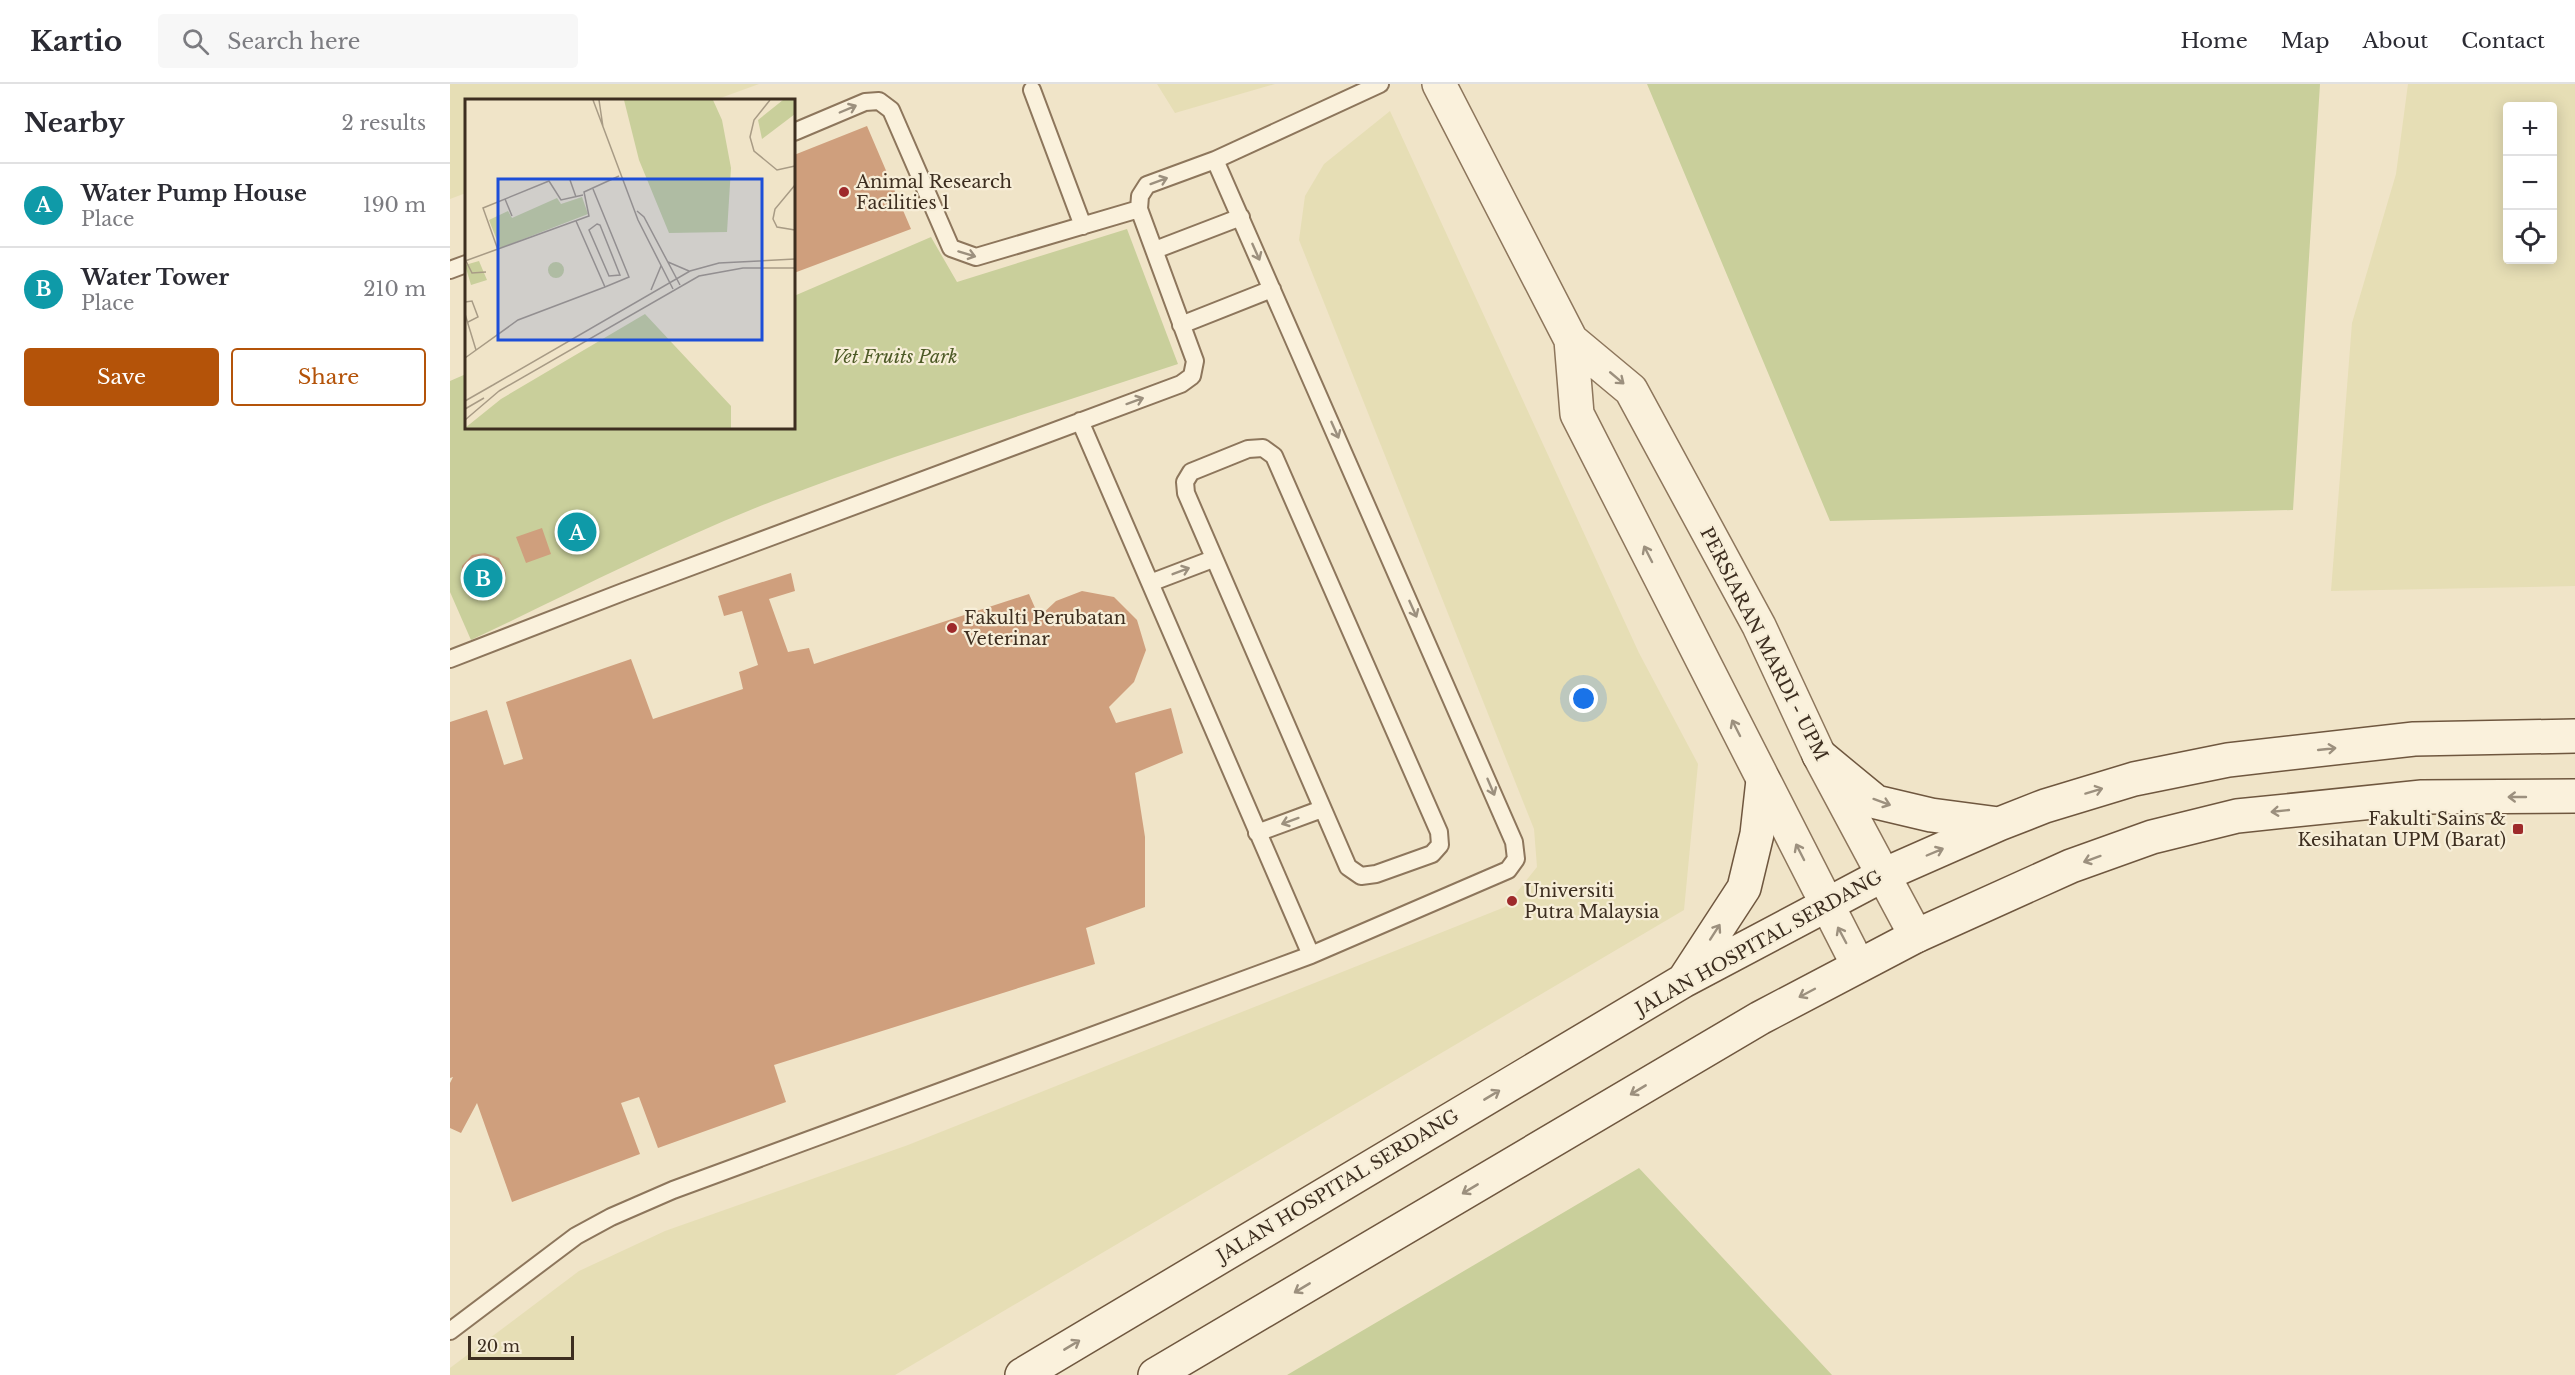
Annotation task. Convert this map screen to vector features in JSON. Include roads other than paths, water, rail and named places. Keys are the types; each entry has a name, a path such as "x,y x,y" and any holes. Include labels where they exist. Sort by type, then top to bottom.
{"main road":[{"name":"PERSIARAN MARDI - UPM","path":"1439,84 1571,340 1577,414 1858,965"},
{"name":"PERSIARAN MARDI - UPM","path":"1571,340 1631,390 1759,626 1819,755 1881,876 1916,936"},
{"name":"JALAN HOSPITAL SERDANG","path":"1022,1375 1683,981 1881,876 1999,824 2045,806 2134,779 2228,760 2414,739 2575,736"},
{"path":"1819,755 1876,802 1931,815 1999,824"},
{"path":"1683,981 1744,888 1757,834 1763,780"},
{"path":"1155,1375 1760,1018 1916,936 2071,866 2152,837 2237,816 2422,797 2575,796"}],"lane":[{"path":"451,655 1181,384 1192,376 1195,361 1139,209 1140,196 1147,185 1215,160 1380,84"},
{"path":"1032,90 1083,226"},
{"path":"795,132 865,102 879,101 891,110 951,248 962,254 976,257 988,255 1139,209"},
{"path":"450,1331 576,1236 611,1217 673,1190 1311,955 1508,870 1516,859 1514,842 1496,799 1215,160"},
{"path":"1155,250 1241,217"},
{"path":"450,270 465,264"},
{"path":"1181,325 1272,289"},
{"path":"1080,421 1311,955"},
{"path":"1263,448 1274,456 1439,832 1440,845 1432,854 1376,874 1361,876 1348,867 1213,559 1185,493 1185,482 1191,472 1248,449 1263,448"},
{"path":"1149,583 1213,559"},
{"path":"1257,833 1322,809"}],"place":[{"name":"Animal Research Facilities 1","path":"844,192"},
{"name":"Water Pump House","path":"577,532"},
{"name":"Water Tower","path":"483,578"},
{"name":"Fakulti Perubatan Veterinar","path":"952,628"},
{"name":"Fakulti Sains & Kesihatan UPM (Barat)","path":"2518,829"},
{"name":"Universiti Putra Malaysia","path":"1512,901"}],"park label":[{"name":"Vet Fruits Park","path":"895,357"}]}
